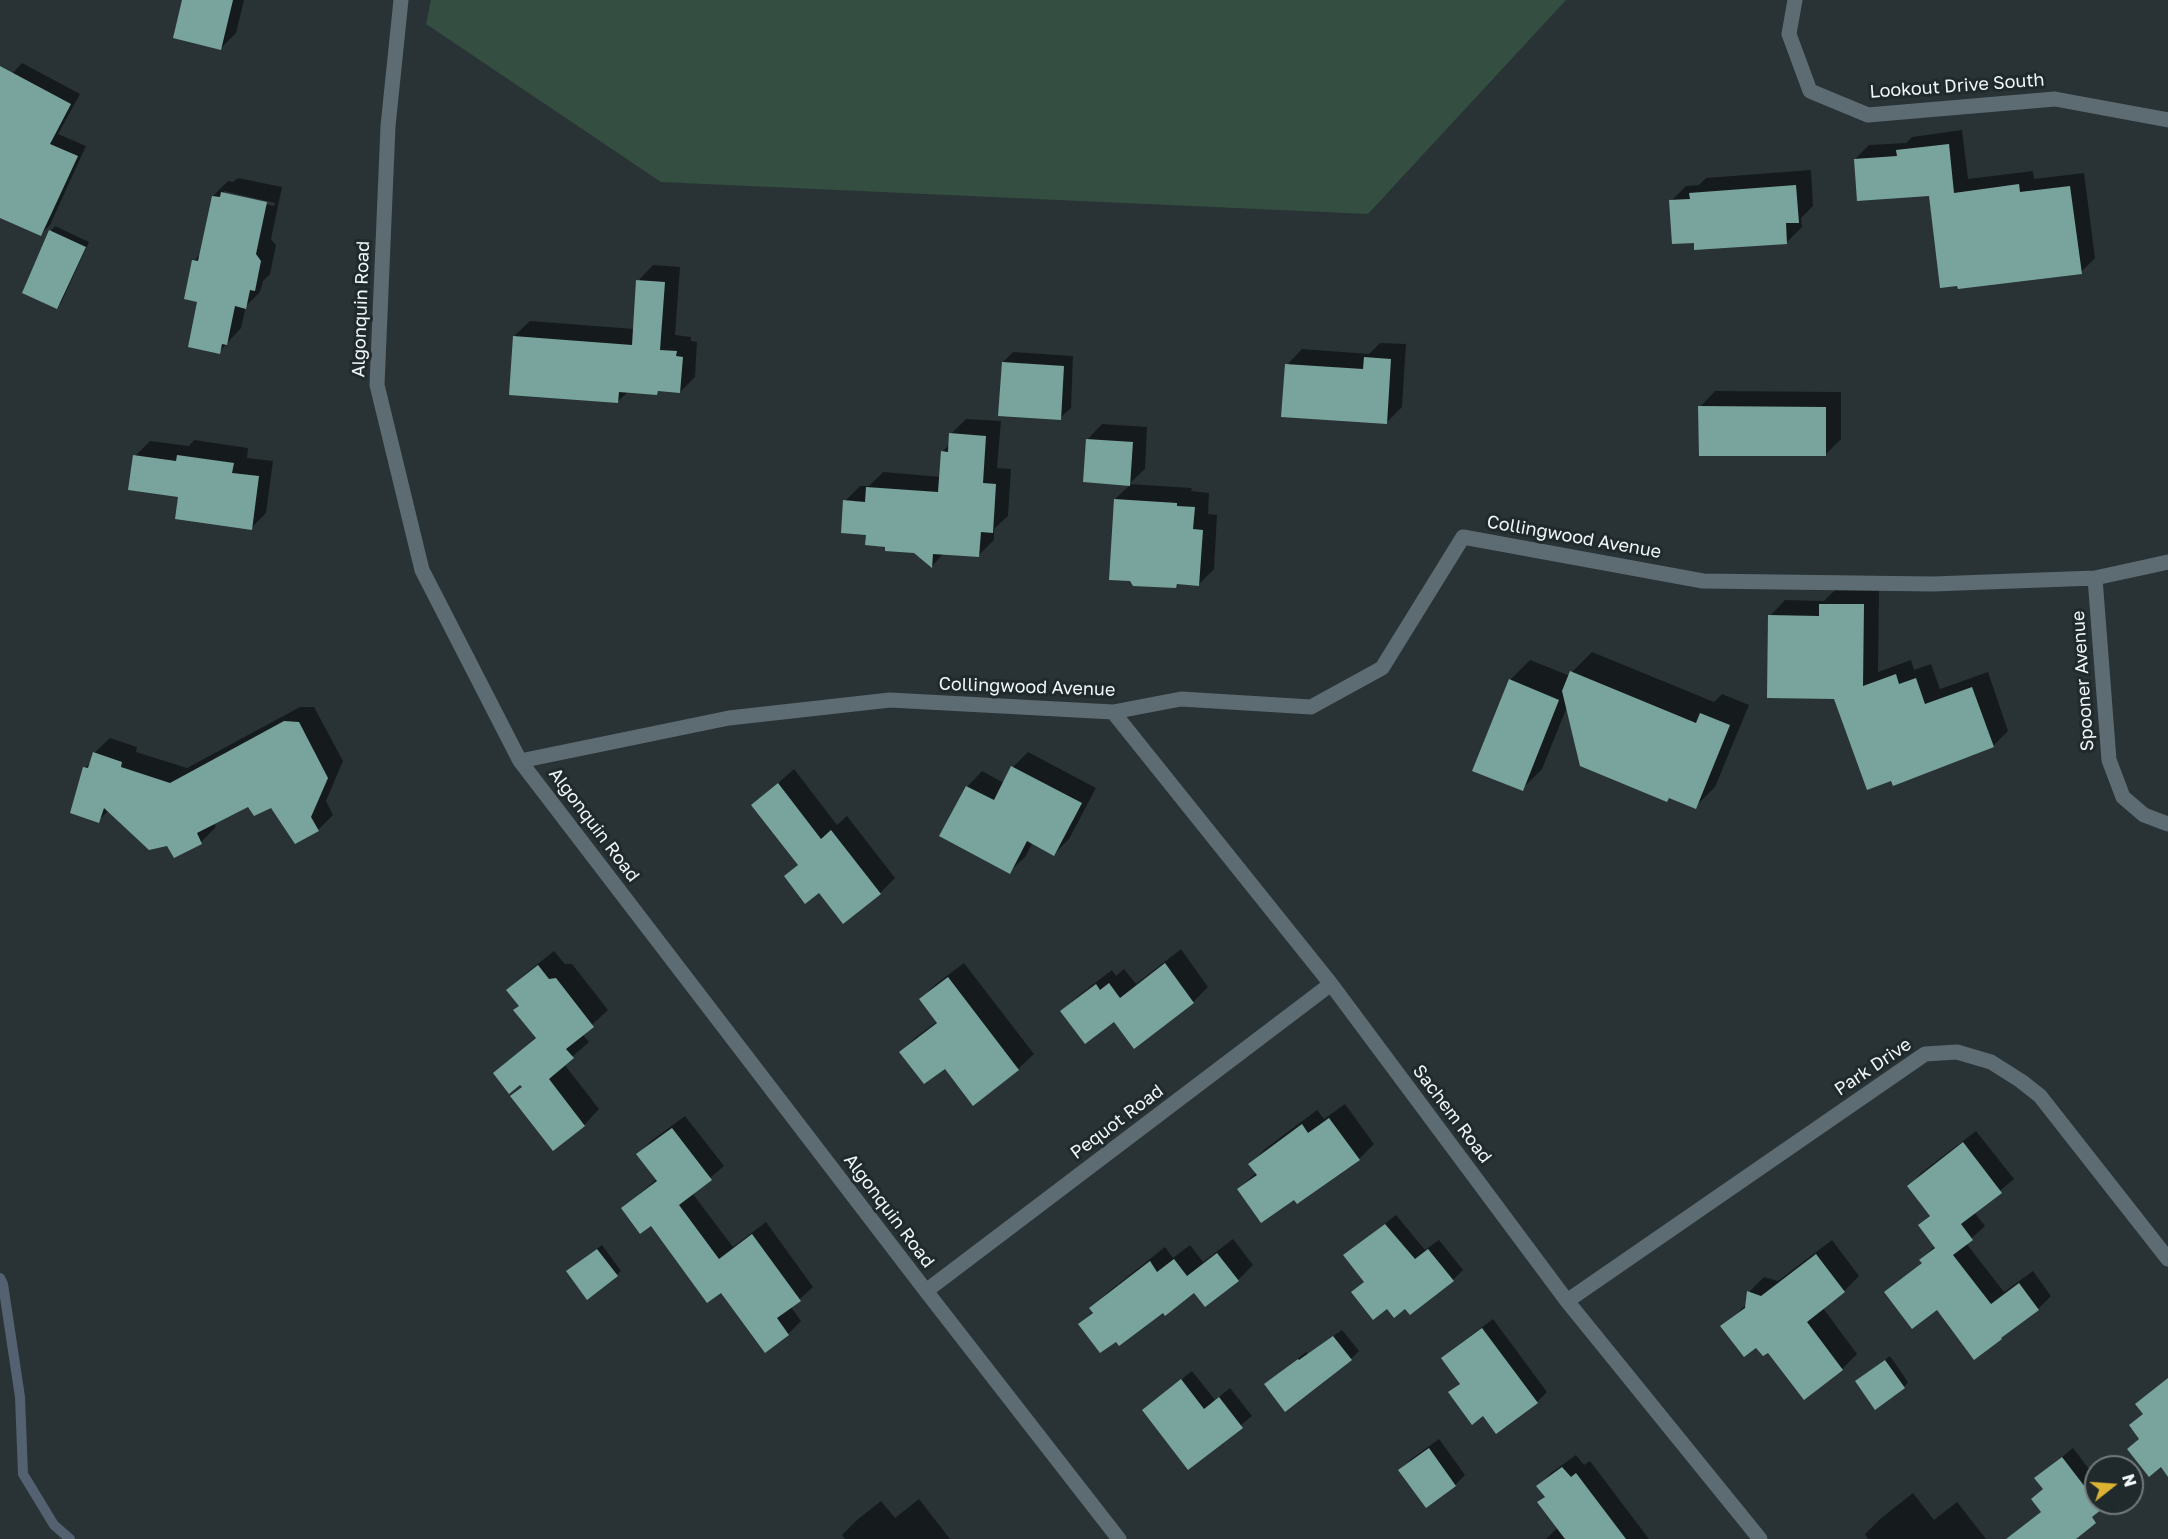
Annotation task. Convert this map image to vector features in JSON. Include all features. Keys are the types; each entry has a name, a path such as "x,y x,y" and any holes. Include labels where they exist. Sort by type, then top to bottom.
{"street":[{"name":"Algonquin Road","path":"400,0 388,126 377,385 422,570 520,761 1119,1539"},
{"name":"Lookout Drive South","path":"1795,0 1789,34 1810,91 1868,115 2055,99 2168,120"},
{"name":"Collingwood Avenue","path":"520,761 729,718 890,700 1113,712 1181,699 1311,707 1382,668 1463,537 1703,581 1933,584 2095,578 2168,561"},
{"name":"Spooner Avenue","path":"2095,578 2109,760 2123,797 2144,814 2168,824"},
{"name":"Sachem Road","path":"1113,712 1331,984 1567,1301 1760,1539"},
{"name":"Pequot Road","path":"926,1291 1331,984"},
{"name":"Park Drive","path":"1567,1301 1925,1054 1957,1052 1991,1062 2040,1096 2168,1259"}],"green space":[{"path":"431,0 1566,0 1368,214 661,182 426,24"}],"building":[{"path":"182,0 233,0 221,50 173,38"},
{"path":"0,66 71,104 50,144 78,156 41,236 0,218"},
{"path":"1949,144 1954,193 2019,184 2020,192 2070,186 2082,274 1958,289 1957,286 1940,288 1929,196 1857,201 1854,159 1897,156 1896,150"},
{"path":"1796,185 1799,223 1786,223 1787,244 1694,250 1694,243 1672,244 1669,200 1690,199 1689,193"},
{"path":"221,192 267,202 256,254 261,261 255,291 250,290 246,309 235,306 227,345 222,344 220,354 188,347 197,302 184,299 192,260 198,261 212,196 220,197"},
{"path":"49,230 86,247 57,309 22,293"},
{"path":"636,280 665,282 660,350 677,351 676,356 683,357 680,393 658,391 657,395 619,392 618,403 509,395 513,336 632,345"},
{"path":"1364,357 1391,359 1387,424 1281,417 1285,364 1363,369"},
{"path":"1002,362 1064,366 1061,420 998,416"},
{"path":"1698,406 1826,407 1826,456 1699,456"},
{"path":"949,433 986,436 983,483 996,484 993,533 981,532 979,557 933,554 932,568 914,553 885,551 885,547 865,545 866,535 841,533 843,500 865,502 866,487 938,492 941,451 948,452"},
{"path":"1086,439 1133,442 1130,486 1083,482"},
{"path":"133,455 176,461 177,455 234,463 232,473 259,476 252,530 175,519 178,497 128,490"},
{"path":"1114,499 1177,503 1177,506 1195,507 1193,529 1203,530 1199,586 1177,584 1176,588 1133,586 1130,581 1109,580"},
{"path":"1819,604 1864,604 1863,686 1896,674 1899,684 1916,678 1925,704 1972,687 1994,747 1893,786 1891,781 1867,790 1834,699 1767,698 1768,615 1819,616"},
{"path":"1570,671 1696,723 1700,713 1730,725 1696,809 1669,798 1667,802 1580,766 1562,691"},
{"path":"1509,679 1559,700 1523,791 1472,771"},
{"path":"284,721 299,722 328,778 311,817 319,831 295,844 271,808 254,816 248,807 197,833 202,844 174,858 167,846 149,850 104,808 99,823 70,813 83,767 88,768 93,752 122,762 121,767 170,783"},
{"path":"1011,766 1082,803 1054,856 1027,841 1010,874 939,836 966,786 994,800"},
{"path":"778,783 821,839 831,830 881,894 843,924 819,893 805,904 784,876 798,865 751,805"},
{"path":"1165,963 1194,1003 1134,1049 1114,1022 1085,1044 1060,1011 1096,984 1100,990 1109,983 1120,998"},
{"path":"538,965 549,979 556,978 594,1027 566,1049 574,1058 549,1079 585,1126 553,1151 510,1096 522,1087 520,1085 509,1094 493,1073 536,1038 513,1010 519,1006 506,990"},
{"path":"948,977 1019,1070 973,1106 945,1069 924,1084 899,1052 937,1023 919,999"},
{"path":"1329,1118 1360,1160 1297,1204 1294,1200 1261,1223 1237,1189 1257,1175 1248,1164 1302,1124 1308,1133"},
{"path":"672,1128 712,1180 679,1205 719,1259 752,1234 801,1301 777,1318 789,1335 765,1353 721,1293 707,1303 651,1226 640,1234 621,1208 657,1181 636,1154"},
{"path":"1963,1142 2002,1193 1961,1224 1973,1240 1953,1255 1991,1304 2019,1283 2039,1310 1974,1360 1937,1310 1912,1329 1884,1292 1922,1263 1919,1260 1935,1248 1918,1225 1930,1216 1907,1186"},
{"path":"1385,1224 1415,1259 1428,1249 1454,1281 1410,1315 1405,1309 1394,1318 1387,1309 1373,1320 1351,1292 1364,1282 1343,1255"},
{"path":"597,1249 618,1276 587,1300 566,1271"},
{"path":"1217,1253 1239,1281 1205,1307 1194,1293 1165,1316 1163,1313 1119,1346 1116,1342 1100,1353 1078,1324 1093,1313 1089,1308 1150,1261 1157,1272 1174,1259 1187,1276"},
{"path":"1816,1254 1845,1292 1807,1322 1843,1370 1804,1400 1768,1353 1763,1356 1756,1348 1744,1357 1720,1326 1745,1308 1747,1291 1761,1296"},
{"path":"1482,1328 1538,1403 1496,1434 1483,1416 1472,1425 1448,1392 1460,1384 1441,1358"},
{"path":"1333,1336 1352,1360 1285,1412 1264,1384"},
{"path":"1885,1360 1905,1388 1875,1410 1855,1381"},
{"path":"2168,1378 2168,1477 2161,1467 2149,1477 2144,1471 2144,1455 2132,1455 2127,1449 2139,1439 2129,1425 2143,1414 2135,1404"},
{"path":"1181,1379 1204,1409 1219,1397 1243,1428 1188,1470 1142,1410"},
{"path":"1429,1448 1456,1486 1426,1508 1398,1470"},
{"path":"2062,1457 2084,1486 2084,1515 2094,1515 2092,1517 2096,1523 2076,1539 2006,1539 2041,1512 2031,1499 2043,1489 2034,1478"},
{"path":"1562,1467 1571,1477 1576,1473 1626,1539 1565,1539 1537,1502 1545,1497 1536,1486"}],"waterway":[{"path":"0,1278 3,1284 20,1397 23,1474 54,1525 70,1539"}]}
